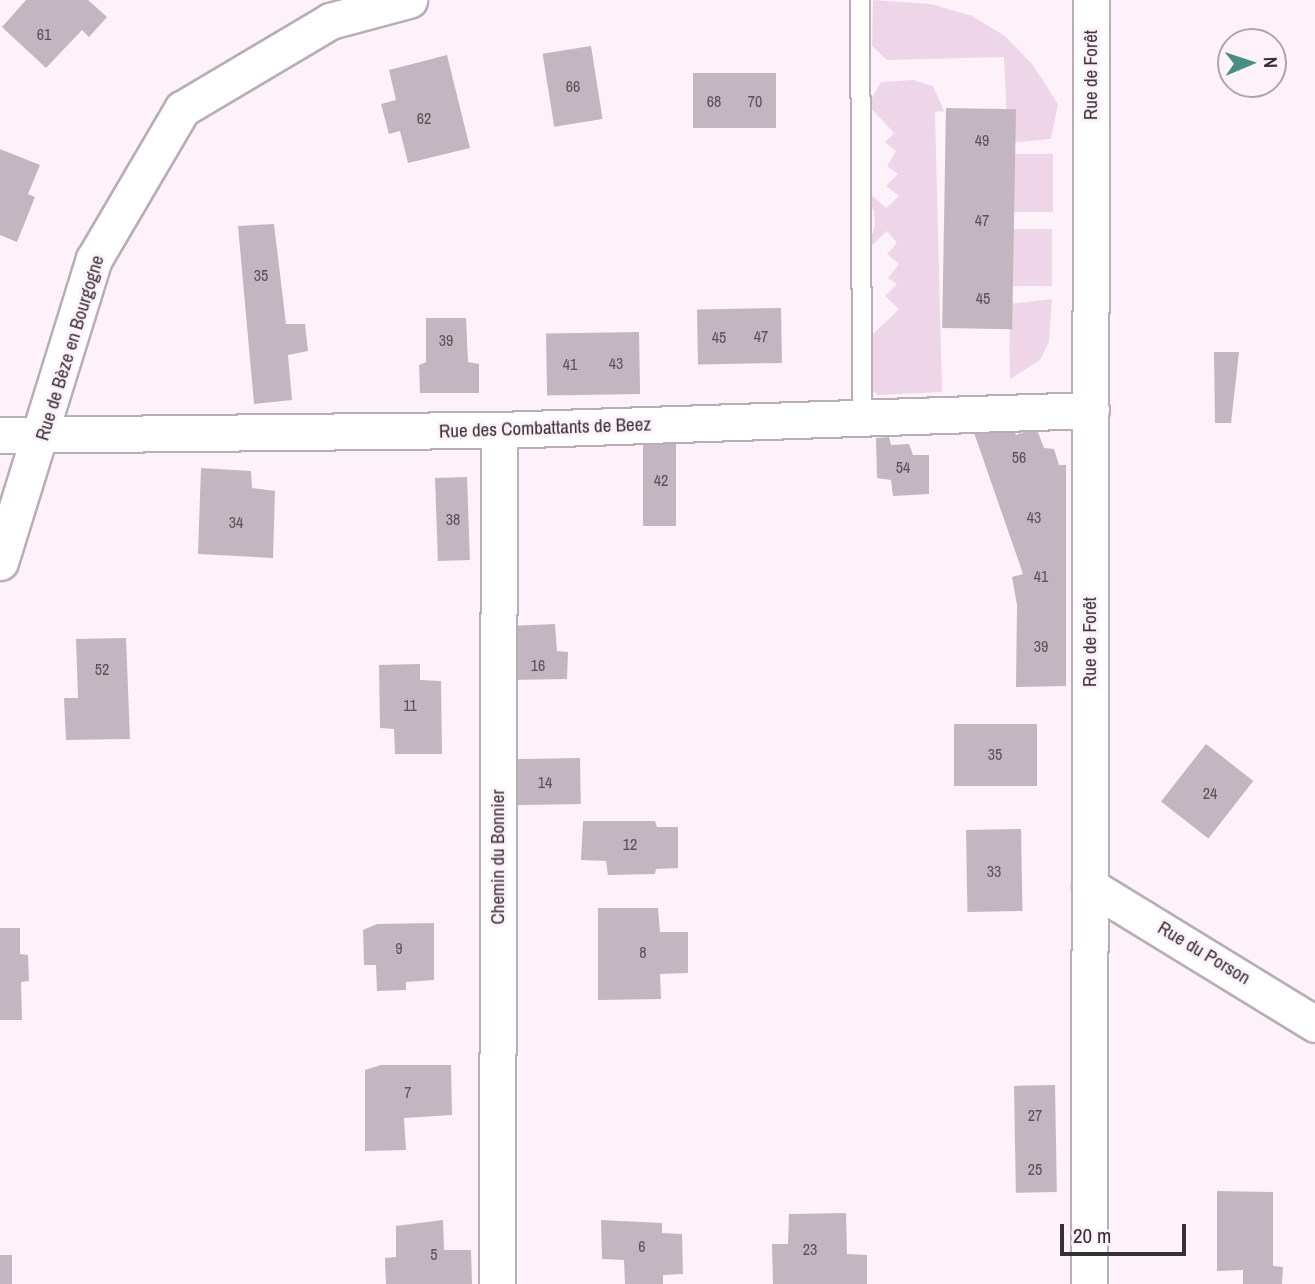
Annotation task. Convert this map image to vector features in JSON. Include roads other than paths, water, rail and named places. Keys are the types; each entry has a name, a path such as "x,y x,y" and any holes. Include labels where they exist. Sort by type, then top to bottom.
{"street":[{"name":"Rue de Bèze en Bourgogne","path":"0,562 44,433 94,259 182,109 330,21 409,0"},
{"name":"Rue de Forêt","path":"1089,1284 1091,0"},
{"name":"Rue des Combattants de Beez","path":"0,435 499,430 1091,410"},
{"name":"Chemin du Bonnier","path":"497,1284 499,430"},
{"name":"Rue du Porson","path":"1090,886 1315,1024"}],"lane":[{"path":"860,0 862,418"}]}
